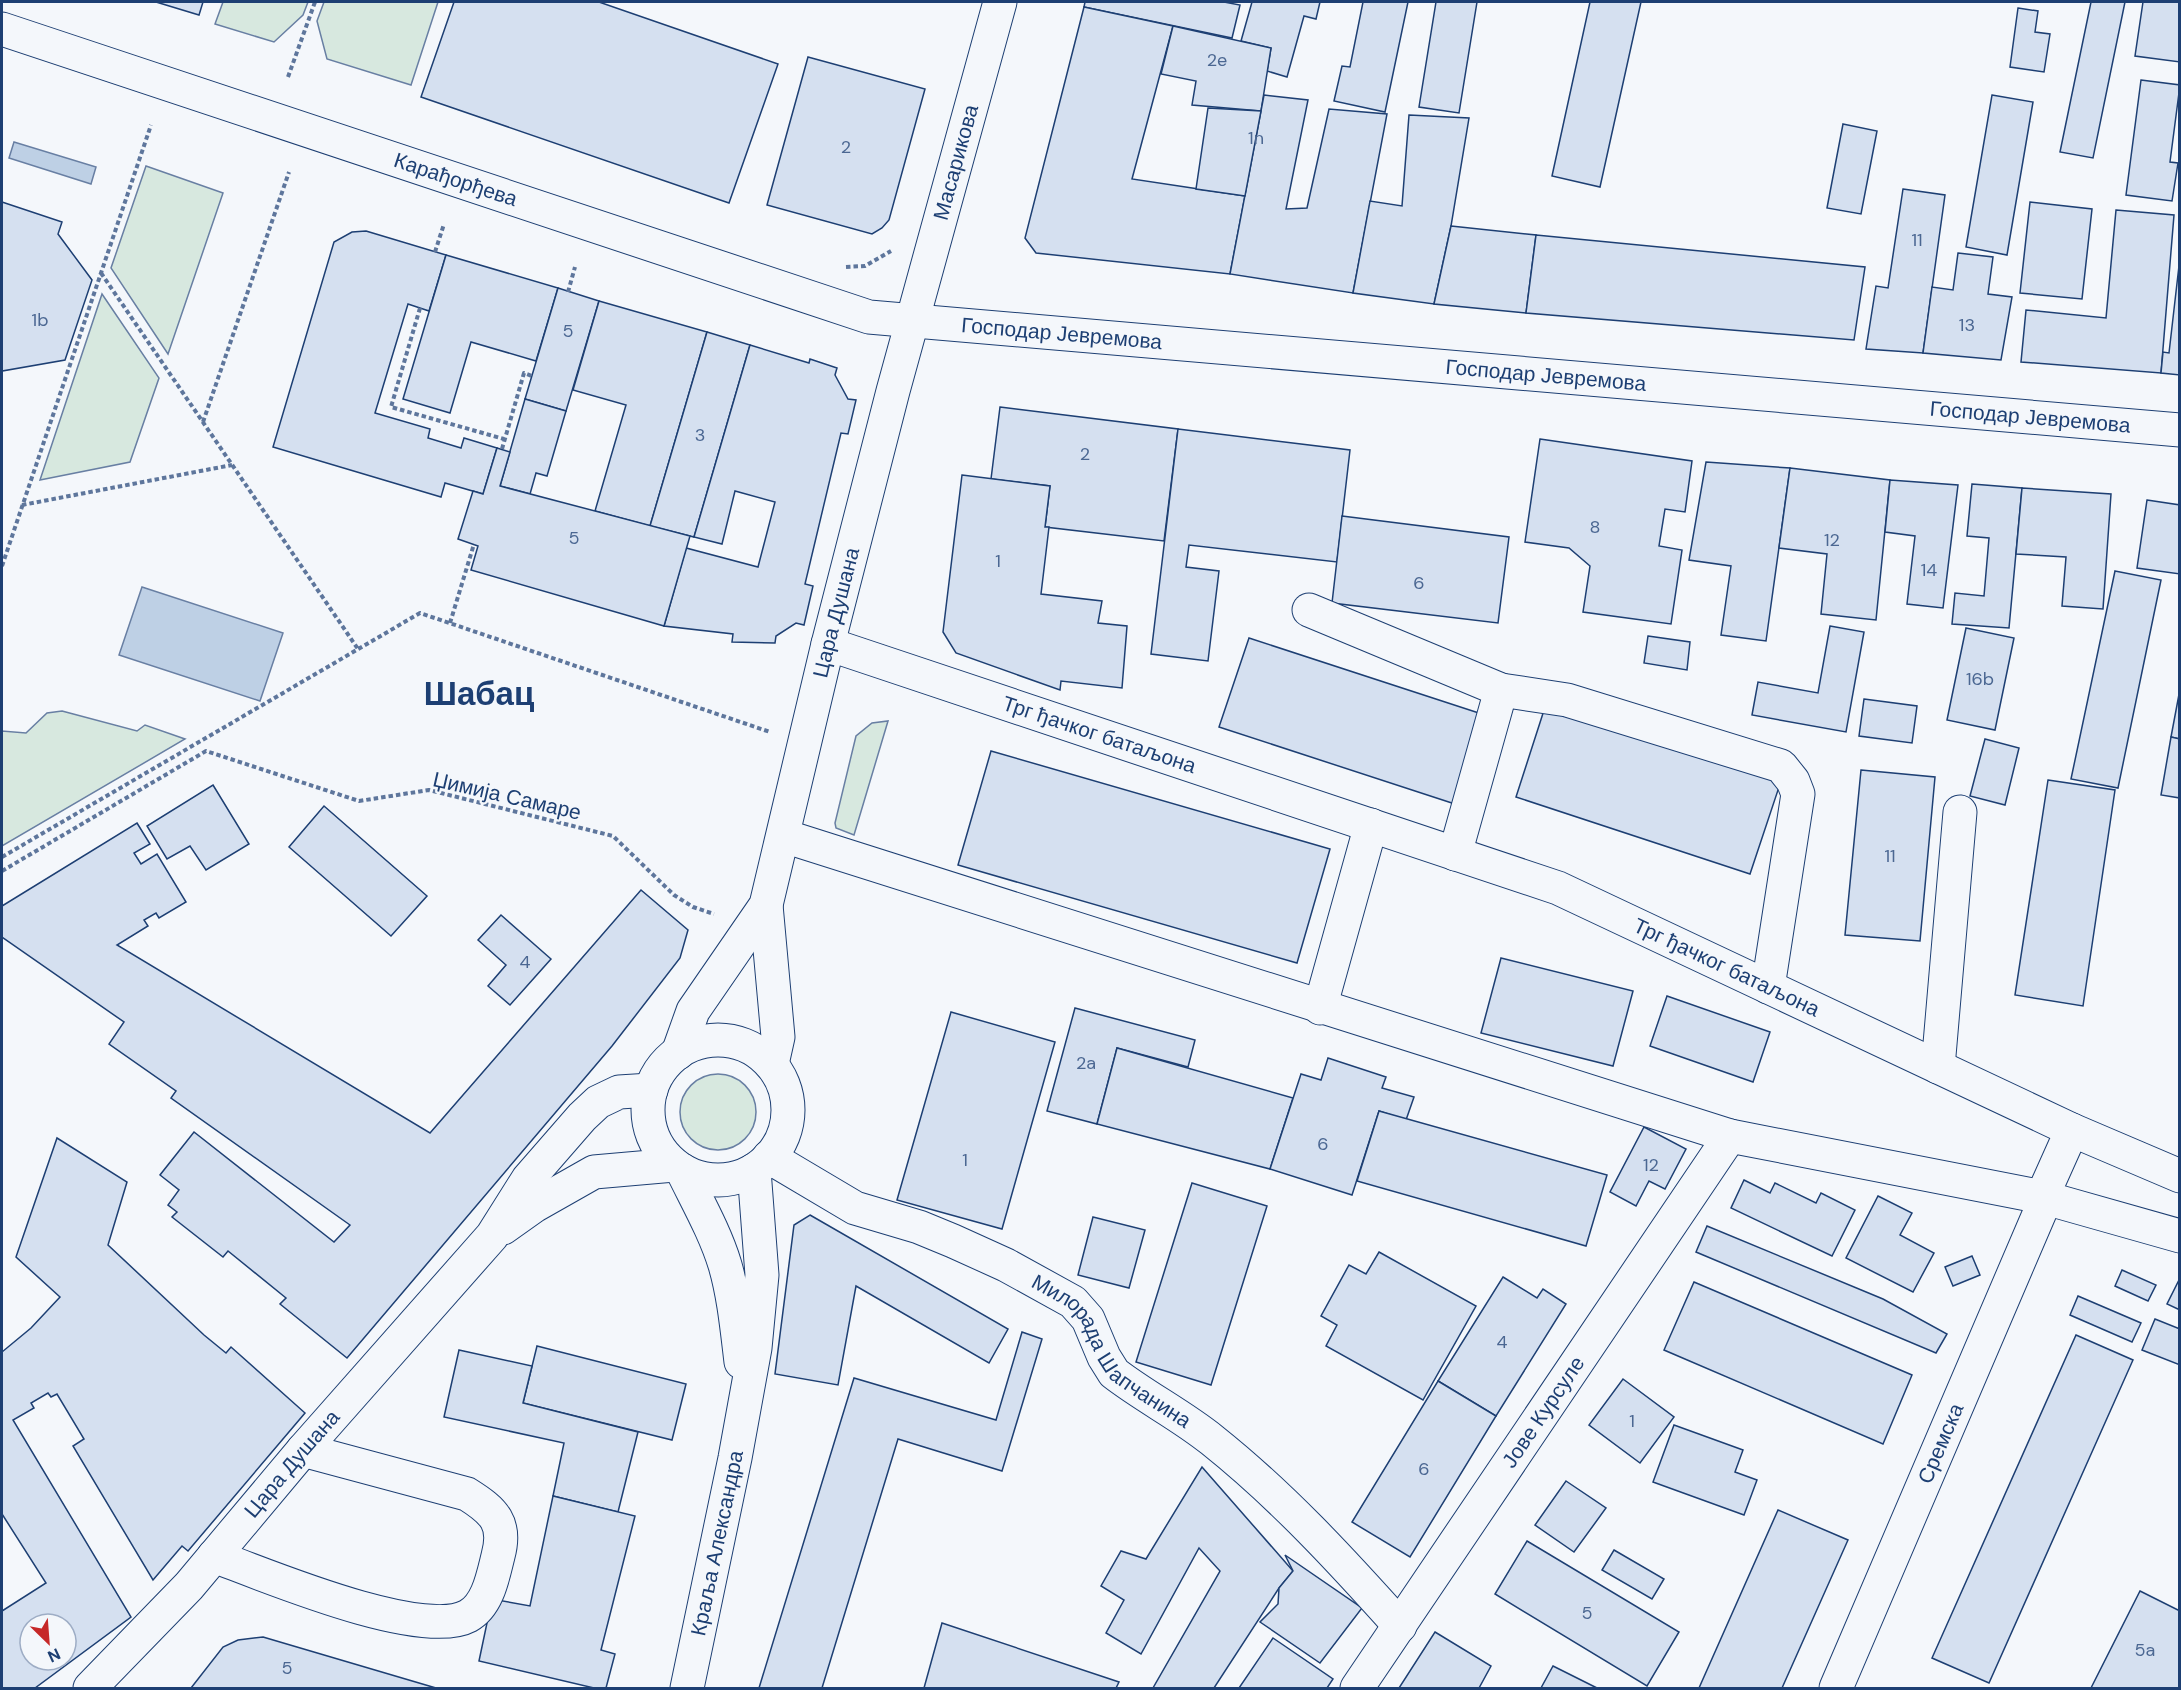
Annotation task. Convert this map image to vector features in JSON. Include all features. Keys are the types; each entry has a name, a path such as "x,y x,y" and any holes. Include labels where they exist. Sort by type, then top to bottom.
{"street":[{"name":"Масарикова","path":"912,321 933,237 1000,2"},
{"name":"Карађорђева","path":"2,29 833,307 869,317 912,321"},
{"name":"Господар Јевремова","path":"912,321 2180,430"},
{"name":"Цара Душана","path":"678,1053 693,1011 766,904 828,644 912,321"},
{"path":"1309,610 1501,690 1567,700 1781,766 1793,781 1798,794 1768,987"},
{"name":"Трг ђачког батаљона","path":"828,644 1558,888 2072,1130 2180,1176"},
{"path":"1455,854 1501,690"},
{"path":"1938,1067 1960,812"},
{"path":"1320,1008 1371,825"},
{"path":"784,836 1320,1008 1730,1136 2044,1198 2180,1236"},
{"name":"Цара Душана","path":"766,904 778,1036 772,1064"},
{"path":"706,1042 737,1042 756,1051 772,1064 784,1085 789,1108 786,1132 762,1164 744,1176 723,1180 701,1178 678,1168 660,1149 651,1131 648,1110 651,1090 661,1069 678,1053 706,1042"},
{"name":"Цара Душана","path":"90,1689 137,1642 214,1556 303,1450 492,1236 528,1179 582,1117 598,1102 619,1092 651,1090"},
{"path":"2044,1198 2072,1130"},
{"name":"Јове Курсуле","path":"1357,1689 1730,1136"},
{"name":"Краља Александра","path":"687,1689 755,1348 762,1275 762,1164"},
{"name":"Милорада Шапчанина","path":"762,1164 855,1208 919,1227 964,1246 1006,1265 1073,1302 1088,1319 1104,1357 1114,1373 1210,1438 1242,1465 1321,1540 1400,1626"},
{"name":"Цара Душана","path":"492,1236 534,1206 594,1172 678,1168"},
{"name":"Краља Александра","path":"678,1168 717,1241 724,1263 732,1292 746,1396"},
{"name":"Сремска","path":"1836,1689 2044,1198"},
{"path":"214,1556 364,1611 445,1623 463,1618 476,1610 492,1581 502,1540 500,1525 488,1508 467,1494 303,1450"}],"path":[{"path":"288,77 315,2"},
{"path":"2,566 151,125"},
{"path":"203,422 289,172"},
{"path":"435,252 444,224"},
{"path":"568,292 575,267"},
{"path":"101,273 358,649"},
{"path":"420,308 391,407 504,439"},
{"path":"502,449 524,373 532,376"},
{"path":"22,505 232,465"},
{"path":"450,624 474,544"},
{"path":"2,857 420,613 776,733"},
{"name":"Џимија Самаре","path":"2,871 206,751 359,801 429,790 613,836 674,895 693,907 720,916"}],"shaded area":[{"path":"223,2 308,2 303,15 274,42 215,24"},
{"path":"324,2 438,2 411,85 327,59 317,21"},
{"path":"146,166 223,193 168,354 111,268"},
{"path":"102,294 159,378 130,462 40,480"},
{"path":"62,711 137,731 145,725 185,739 2,846 2,731 26,733 47,713"},
{"path":"888,721 854,835 836,828 835,823 856,736 872,723"},
{"path":"718,1074 733,1077 745,1085 753,1097 756,1112 753,1127 745,1139 733,1147 718,1150 703,1147 691,1139 683,1127 680,1112 683,1097 691,1085 703,1077"}],"water":[{"path":"14,142 96,167 91,184 9,158"},
{"path":"142,587 283,633 260,701 119,655"}],"building":[{"path":"156,2 203,2 199,15"},
{"path":"454,2 599,2 778,64 729,203 421,97"},
{"path":"1085,2 1224,2 1240,5 1232,38 1084,7"},
{"path":"1252,2 1320,2 1316,19 1304,16 1287,77 1267,71 1271,48 1241,41"},
{"path":"1363,2 1408,2 1385,112 1334,101 1342,66 1350,67"},
{"path":"1436,2 1477,2 1459,113 1419,107"},
{"path":"1590,2 1641,2 1600,187 1552,176"},
{"path":"2091,2 2125,2 2093,158 2060,152"},
{"path":"2143,2 2180,2 2180,62 2135,56"},
{"path":"1084,7 1173,26 1132,179 1245,196 1230,274 1036,253 1025,238"},
{"path":"2018,8 2038,11 2035,32 2050,34 2044,72 2010,67"},
{"path":"1173,26 1271,48 1261,111 1192,105 1196,81 1161,74"},
{"path":"808,57 925,89 889,220 872,234 767,205"},
{"path":"2141,80 2180,85 2170,162 2178,163 2172,201 2126,195"},
{"path":"1264,95 1308,100 1286,209 1307,208 1329,109 1387,114 1353,293 1230,274"},
{"path":"1992,95 2033,102 2007,255 1966,247"},
{"path":"1208,108 1261,111 1245,196 1196,189"},
{"path":"1409,115 1469,118 1451,226 1434,304 1353,293 1370,201 1402,206"},
{"path":"1843,124 1877,131 1861,214 1827,208"},
{"path":"1903,189 1945,195 1923,353 1866,349 1876,286 1888,288"},
{"path":"2,202 62,222 58,234 92,280 65,360 2,371"},
{"path":"2030,202 2092,209 2082,299 2020,293"},
{"path":"2116,210 2174,215 2161,373 2021,362 2026,310 2106,318"},
{"path":"1451,226 1536,235 1526,313 1434,304"},
{"path":"366,231 446,255 429,311 408,304 375,413 430,429 428,438 461,448 464,438 497,448 483,494 445,483 441,497 273,447 334,242 352,232"},
{"path":"1536,235 1865,267 1854,340 1526,313"},
{"path":"1958,253 1993,257 1988,294 2012,297 2001,360 1923,353 1932,287 1953,290"},
{"path":"446,255 558,288 536,361 471,342 450,413 403,399"},
{"path":"2180,257 2180,375 2161,373 2163,352 2169,353"},
{"path":"558,288 599,301 566,411 525,399"},
{"path":"599,301 707,332 650,526 595,511 626,405 573,390"},
{"path":"707,332 750,345 694,537 650,526"},
{"path":"750,345 809,363 810,359 837,368 835,375 848,399 856,400 848,434 841,433 805,584 813,586 804,625 796,623 776,636 775,643 732,642 733,634 664,626 686,548 758,567 775,502 735,491 722,544 694,537"},
{"path":"525,399 566,411 547,476 536,473 530,494 500,486"},
{"path":"1000,407 1178,429 1164,541 1045,527 1050,486 991,479"},
{"path":"1178,429 1350,450 1337,562 1189,545 1186,567 1219,571 1208,661 1151,654"},
{"path":"1540,439 1692,461 1685,512 1665,509 1659,546 1682,550 1671,624 1583,612 1590,566 1569,548 1525,542"},
{"path":"497,448 510,452 500,486 690,536 664,626 471,570 478,546 458,539 473,491 483,494"},
{"path":"1706,462 1790,468 1766,641 1721,635 1731,566 1689,560"},
{"path":"1790,468 1890,480 1876,620 1821,614 1827,554 1779,548"},
{"path":"962,475 1050,486 1045,527 1049,527 1041,594 1102,601 1098,623 1127,626 1122,688 1061,681 1060,690 956,653 943,632"},
{"path":"1890,480 1958,485 1943,608 1907,604 1915,536 1885,532"},
{"path":"1972,484 2022,488 2009,628 1952,624 1955,593 1984,596 1989,538 1967,536"},
{"path":"2022,488 2111,494 2103,609 2062,606 2066,557 2016,554"},
{"path":"2147,500 2180,505 2180,574 2137,568"},
{"path":"1342,516 1509,537 1498,623 1332,603"},
{"path":"2115,571 2161,580 2118,788 2071,779"},
{"path":"1830,626 1864,632 1846,732 1752,715 1758,682 1818,693"},
{"path":"1966,628 2014,638 1995,730 1947,720"},
{"path":"1648,636 1690,642 1687,670 1644,663"},
{"path":"1249,638 1488,716 1458,805 1219,727"},
{"path":"2180,689 2180,739 2171,737"},
{"path":"1864,699 1917,706 1912,743 1859,736"},
{"path":"1546,704 1781,781 1750,874 1516,797"},
{"path":"2171,737 2180,739 2180,798 2161,795"},
{"path":"1985,739 2019,748 2005,805 1970,796"},
{"path":"991,751 1330,849 1297,963 958,865"},
{"path":"1861,770 1935,777 1920,941 1845,935"},
{"path":"2048,780 2115,790 2083,1006 2015,995"},
{"path":"213,785 249,844 206,870 190,846 167,859 147,826"},
{"path":"324,806 427,896 391,936 289,847"},
{"path":"137,823 150,844 134,853 141,864 157,854 186,902 159,918 156,913 144,920 148,926 117,945 430,1133 641,890 688,930 680,958 612,1046 347,1358 280,1304 286,1298 228,1251 223,1257 172,1217 177,1212 168,1205 179,1190 160,1175 194,1132 334,1242 350,1225 171,1098 176,1091 109,1044 124,1022 2,937 2,906"},
{"path":"501,915 551,959 510,1005 488,986 506,965 478,940"},
{"path":"1501,958 1633,991 1613,1066 1481,1033"},
{"path":"1667,996 1770,1032 1753,1082 1650,1046"},
{"path":"1075,1008 1195,1040 1188,1067 1117,1048 1097,1124 1047,1111"},
{"path":"951,1012 1055,1042 1002,1229 897,1200"},
{"path":"1117,1048 1293,1098 1270,1169 1097,1124"},
{"path":"1328,1058 1386,1077 1382,1088 1414,1097 1406,1120 1379,1111 1352,1195 1270,1169 1301,1074 1321,1080"},
{"path":"1379,1111 1607,1175 1586,1246 1357,1181"},
{"path":"1644,1127 1686,1149 1665,1189 1649,1181 1636,1206 1610,1192"},
{"path":"57,1138 127,1182 108,1245 204,1335 226,1353 231,1347 305,1413 188,1551 182,1546 153,1580 73,1446 84,1439 57,1394 51,1397 48,1393 31,1403 34,1408 13,1420 131,1617 78,1656 78,1612 18,1612 18,1672 57,1672 35,1688 2,1688 2,1611 46,1583 2,1514 2,1352 31,1328 60,1297 16,1257"},
{"path":"1744,1180 1770,1193 1775,1183 1816,1203 1821,1193 1855,1210 1832,1256 1731,1208"},
{"path":"1192,1183 1267,1206 1211,1385 1136,1362"},
{"path":"1878,1196 1912,1213 1900,1235 1934,1253 1913,1292 1846,1258"},
{"path":"810,1215 1008,1329 989,1363 856,1286 838,1385 775,1374 794,1225"},
{"path":"1093,1217 1145,1230 1129,1288 1078,1275"},
{"path":"1707,1226 1883,1299 1947,1334 1936,1353 1696,1252"},
{"path":"1379,1252 1476,1306 1423,1400 1326,1346 1337,1325 1321,1316 1349,1265 1366,1274"},
{"path":"1972,1256 1980,1275 1953,1286 1945,1267"},
{"path":"2122,1270 2156,1285 2148,1301 2115,1286"},
{"path":"1503,1277 1537,1298 1543,1289 1566,1304 1496,1416 1438,1381"},
{"path":"2180,1280 2180,1310 2167,1304"},
{"path":"1694,1282 1912,1375 1883,1444 1664,1350"},
{"path":"2078,1296 2141,1323 2132,1342 2070,1315"},
{"path":"2155,1319 2180,1329 2180,1365 2142,1350"},
{"path":"1022,1332 1042,1339 1002,1471 898,1439 822,1688 759,1688 854,1378 996,1420"},
{"path":"2076,1335 2133,1360 1989,1683 1932,1658"},
{"path":"537,1346 686,1384 672,1440 523,1403"},
{"path":"459,1350 532,1366 523,1403 638,1432 618,1512 553,1496 564,1443 444,1417"},
{"path":"1623,1379 1674,1417 1640,1463 1589,1425"},
{"path":"1438,1381 1496,1416 1410,1557 1352,1522"},
{"path":"1674,1425 1743,1450 1735,1472 1757,1480 1744,1515 1653,1482"},
{"path":"1202,1467 1293,1571 1279,1588 1214,1688 1153,1688 1220,1571 1199,1548 1141,1654 1106,1633 1124,1600 1101,1586 1121,1551 1146,1559"},
{"path":"1566,1481 1606,1508 1574,1552 1535,1525"},
{"path":"553,1496 635,1516 601,1650 615,1654 606,1688 594,1688 479,1661 492,1599 530,1606"},
{"path":"1778,1510 1848,1540 1782,1688 1699,1688"},
{"path":"1527,1541 1679,1632 1647,1686 1495,1594"},
{"path":"1614,1550 1664,1579 1652,1599 1602,1570"},
{"path":"1285,1555 1362,1608 1320,1663 1260,1622 1278,1604 1279,1588 1293,1571"},
{"path":"2140,1591 2180,1611 2180,1688 2091,1688"},
{"path":"942,1623 1119,1682 1116,1688 924,1688"},
{"path":"1435,1632 1491,1666 1479,1688 1399,1688"},
{"path":"263,1637 436,1688 191,1688 223,1647 238,1640"},
{"path":"1273,1638 1333,1679 1327,1688 1239,1688"},
{"path":"1553,1666 1597,1688 1541,1688"}],"district":[{"name":"Шабац","path":"479,693"}]}
